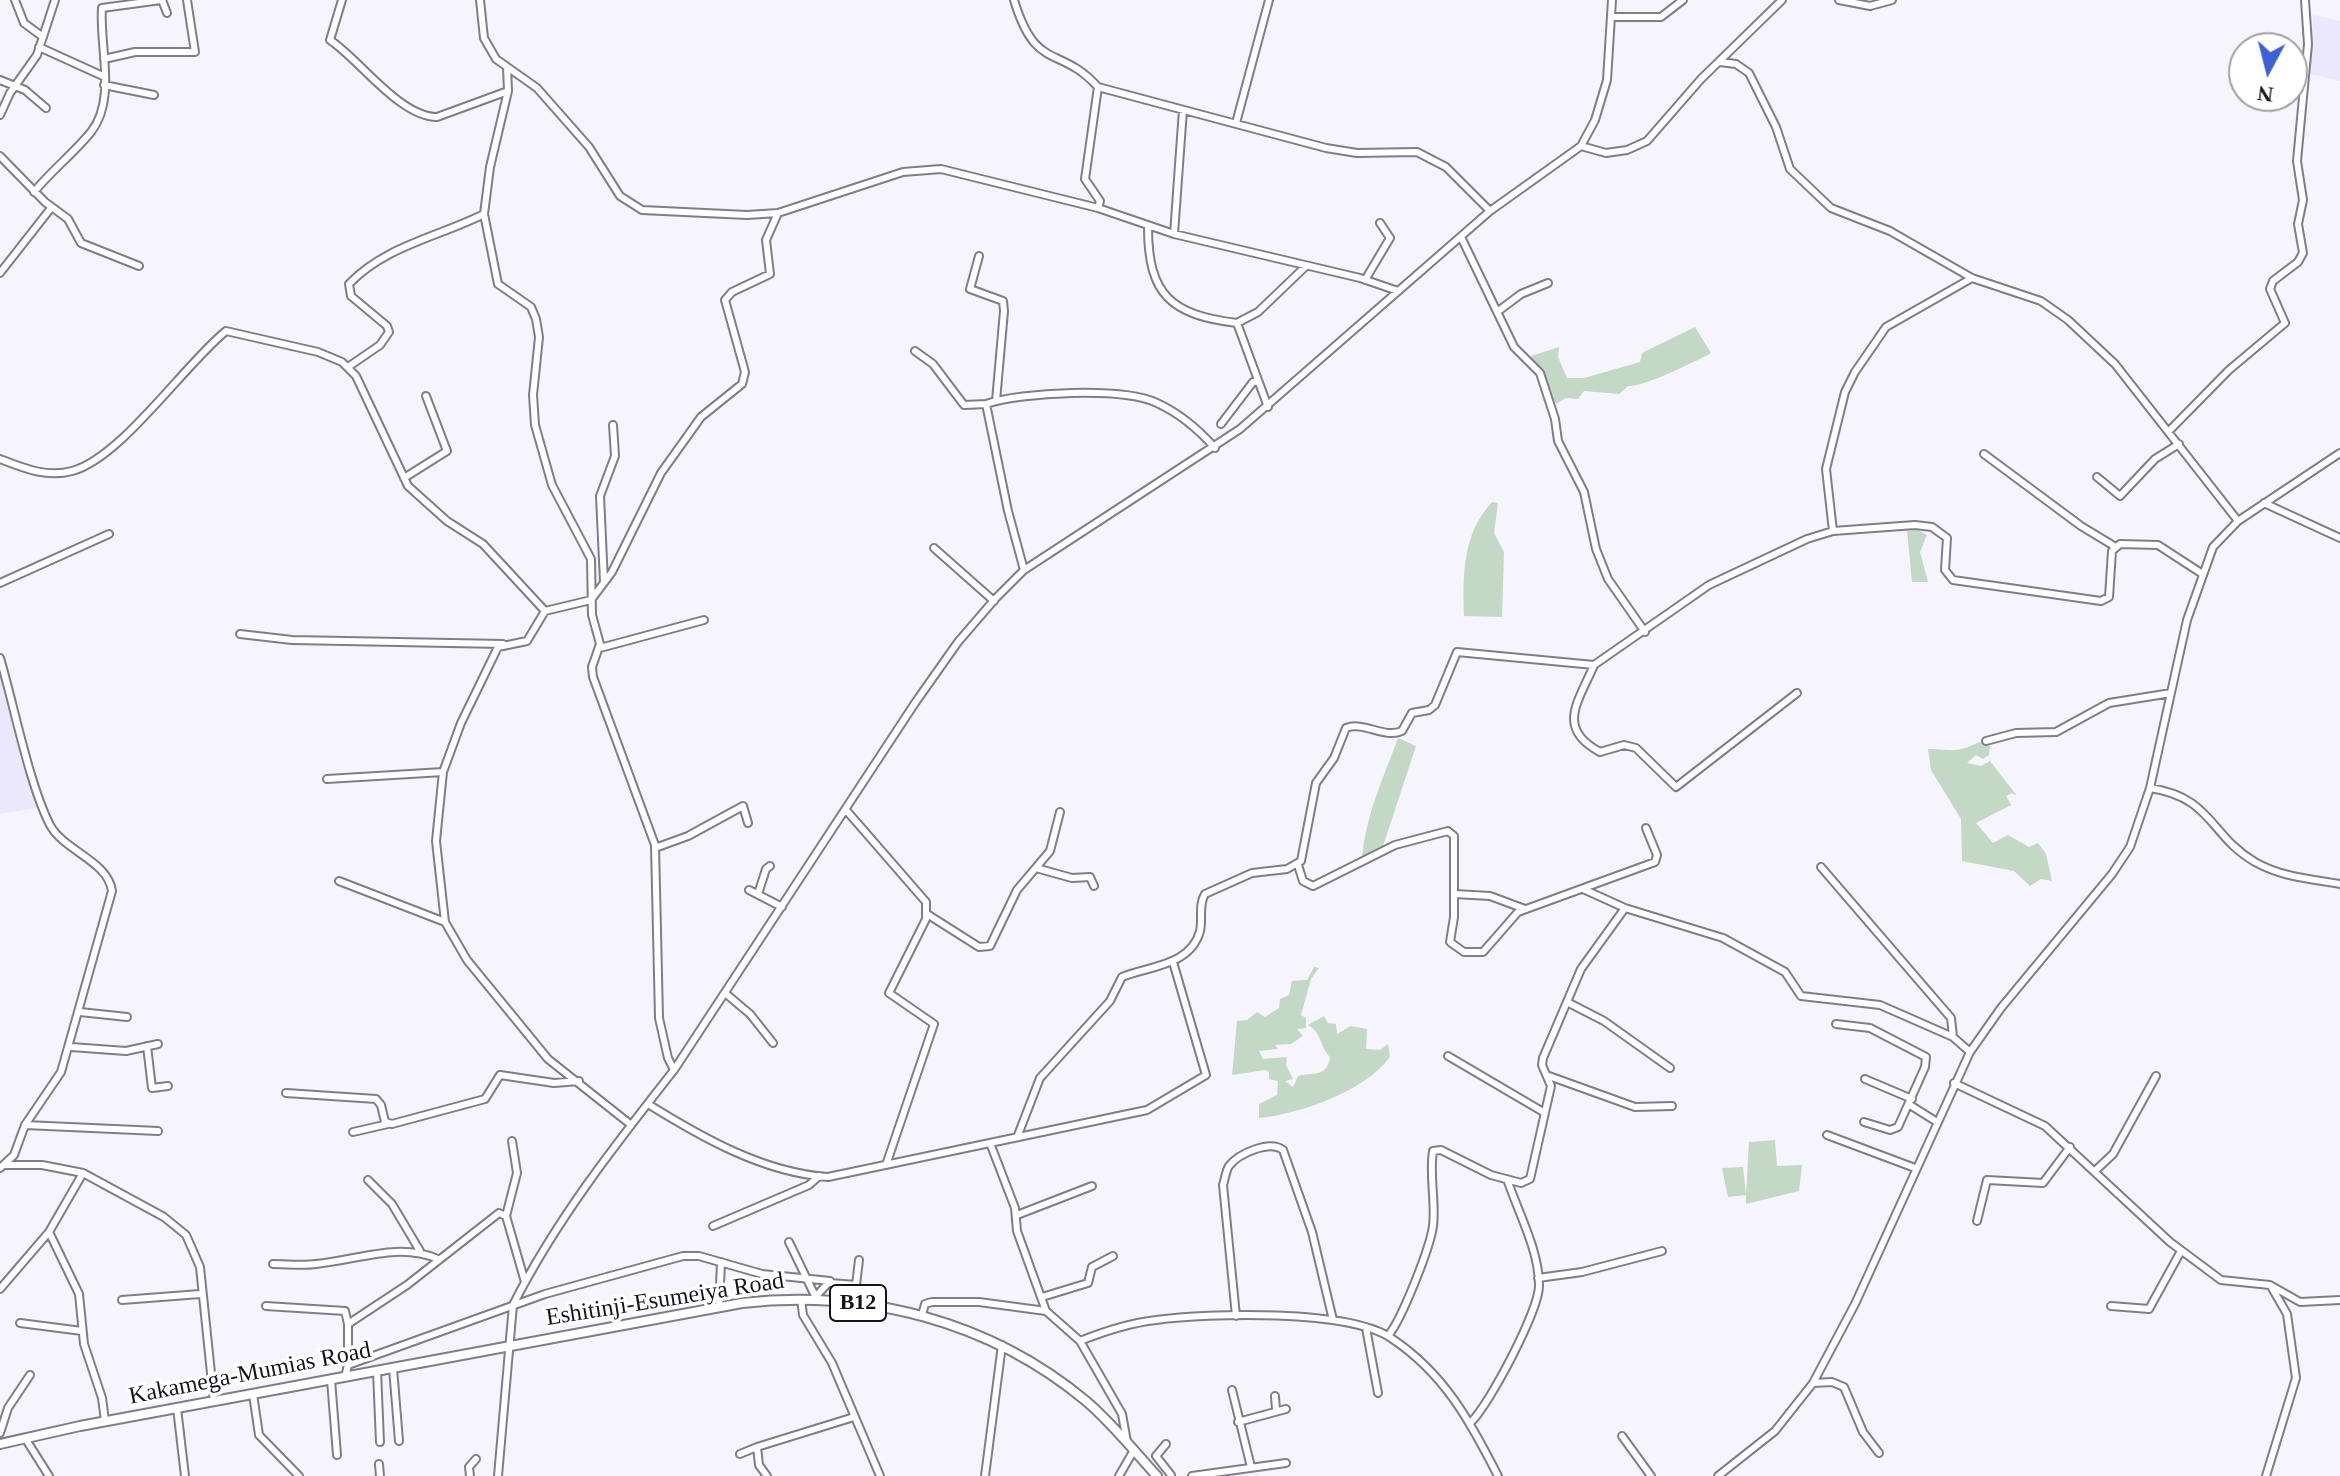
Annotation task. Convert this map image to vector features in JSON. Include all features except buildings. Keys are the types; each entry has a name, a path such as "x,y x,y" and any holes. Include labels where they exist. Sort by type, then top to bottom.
{"highway":[{"name":"Eshitinji-Esumeiya Road","path":"507,1346 719,1308 801,1299 871,1305 922,1315 1002,1345 1063,1383 1127,1442 1157,1476"},
{"name":"Kakamega-Mumias Road","path":"0,1444 105,1421 507,1346"}],"street":[{"path":"15,0 24,23 43,37"},
{"path":"0,115 39,47 55,0"},
{"path":"34,192 91,132 99,115 105,77 102,8 161,0 167,13"},
{"path":"104,59 135,52 195,52 187,0"},
{"path":"342,0 330,40 391,95 424,115 437,117 508,91"},
{"path":"480,0 484,38 496,59 537,88 589,147 629,204 642,210 778,213 922,169 941,169 1098,208 1148,227 1365,280 1398,291"},
{"path":"1014,0 1022,26 1040,51 1087,75 1098,87 1326,148 1357,153 1417,152 1446,167 1490,211"},
{"path":"1236,123 1269,0"},
{"path":"489,1476 498,1474 507,1346 513,1305 525,1282 630,1124 674,1070 958,642 1024,570 1215,448 1268,407 1490,211 1581,146 1595,120 1607,80 1612,0"},
{"path":"1611,17 1661,17 1683,0"},
{"path":"1581,146 1606,153 1627,150 1647,141 1782,0"},
{"path":"1839,0 1880,3 1892,0"},
{"path":"2169,431 2229,370 2285,323 2270,289 2273,281 2295,265 2303,253 2298,224 2303,200 2297,161 2308,44 2305,0"},
{"path":"39,47 105,77"},
{"path":"1720,62 1736,64 1749,73 1776,127 1790,169 1831,208 1883,227 1972,278 2016,290 2064,317 2115,364 2238,521"},
{"path":"507,67 508,91 490,167 484,214 498,284 531,307 536,319 539,337 533,395 535,425 552,485 591,559 594,586 591,600 600,648 592,667 593,677 655,848 659,1018 668,1058 674,1070"},
{"path":"0,80 15,86 46,108"},
{"path":"104,85 154,95"},
{"path":"1098,87 1085,179 1100,201 1098,208"},
{"path":"1174,234 1183,110"},
{"path":"0,156 51,208 68,219 81,243 139,266"},
{"path":"0,273 51,208"},
{"path":"240,634 292,640 503,644 527,641 545,611 591,600 604,582 661,473 701,417 742,384 745,372 725,300 732,292 770,274 766,240 778,213"},
{"path":"348,367 380,345 389,332 387,326 351,296 349,284 382,256 446,233 484,214"},
{"path":"1365,280 1390,238 1380,223"},
{"path":"1148,227 1150,271 1172,302 1193,315 1237,323 1258,312 1306,265"},
{"path":"1461,237 1514,347 1540,373 1555,419 1558,441 1584,492 1596,549 1608,579 1645,632"},
{"path":"979,256 970,289 1003,301 996,401"},
{"path":"1833,531 1826,469 1845,392 1855,372 1886,327 1972,278"},
{"path":"1497,312 1521,294 1548,283"},
{"path":"1237,323 1268,407"},
{"path":"0,459 51,473 83,467 122,439 226,331 318,352 348,367 363,389 404,478 429,507 483,544 545,611"},
{"path":"915,351 933,364 964,405 1084,393 1154,401 1190,424 1215,448"},
{"path":"1221,424 1253,382 1258,381"},
{"path":"404,478 447,451 426,396"},
{"path":"986,404 1008,511 1024,570"},
{"path":"604,582 600,496 615,456 613,425"},
{"path":"2097,477 2120,496 2155,459 2179,444"},
{"path":"1718,1476 1775,1431 1813,1383 1855,1304 1970,1052 2010,997 2112,874 2139,828 2201,573 2213,547 2238,521 2340,453"},
{"path":"1984,454 2081,526 2114,546 2128,543 2158,545 2201,573"},
{"path":"2264,503 2340,538"},
{"path":"1797,693 1676,787 1636,748 1624,745 1600,752 1574,731 1571,718 1594,665 1729,573 1833,531 1932,527 1947,538 1945,570 1953,580 2105,601 2109,597 2114,546"},
{"path":"0,583 109,534"},
{"path":"934,548 994,601"},
{"path":"600,648 704,620"},
{"path":"503,644 498,647 473,697 443,772 436,841 443,872 441,900 445,922 467,960 548,1059 630,1124"},
{"path":"1594,665 1457,652 1435,705 1429,710 1412,713 1402,731 1392,734 1353,725 1346,728 1334,758 1316,783 1305,852 1298,865 1303,881 1313,886 1395,845 1448,831 1454,836 1455,894 1450,942 1455,948 1473,954 1483,952 1503,926 1525,909 1655,862 1657,855 1646,828"},
{"path":"0,661 48,820 66,845 103,872 111,883 111,896 71,1047 56,1084 25,1125 14,1155 2,1166"},
{"path":"1986,741 2036,730 2056,732 2109,703 2171,693"},
{"path":"327,779 443,772"},
{"path":"2150,788 2174,792 2192,801 2236,849 2256,863 2287,875 2340,884"},
{"path":"655,848 688,836 743,806 748,823"},
{"path":"846,810 926,902 927,914 889,993 934,1024 886,1165"},
{"path":"927,914 985,949 994,942 1017,890 1050,851 1060,812"},
{"path":"1018,1135 1040,1078 1110,1001 1122,977 1144,967 1173,962 1195,942 1205,894 1252,873 1298,865"},
{"path":"758,894 766,869 770,866"},
{"path":"1821,867 1951,1018 1953,1037"},
{"path":"1036,868 1072,878 1090,877 1094,886"},
{"path":"339,881 445,922"},
{"path":"1583,889 1625,908 1723,938 1785,972 1801,996 1880,1005 1953,1037 1970,1052"},
{"path":"749,890 782,907"},
{"path":"1455,894 1490,896 1525,909"},
{"path":"1625,908 1581,969 1542,1065 1549,1076 1635,1107 1672,1106"},
{"path":"648,1104 714,1142 782,1169 819,1176 886,1165 1147,1110 1206,1075 1173,962"},
{"path":"725,993 765,1030 773,1043"},
{"path":"1567,1002 1604,1021 1670,1068"},
{"path":"80,1012 127,1017"},
{"path":"1836,1024 1870,1028 1926,1057 1911,1102 1893,1130 1864,1122"},
{"path":"71,1047 115,1051 158,1044"},
{"path":"147,1046 152,1088 168,1086"},
{"path":"1448,1056 1545,1113"},
{"path":"353,1132 485,1099 500,1075 554,1083 579,1081"},
{"path":"1388,1336 1402,1314 1429,1242 1433,1151 1441,1150 1507,1179 1521,1183 1530,1179 1545,1113 1549,1076"},
{"path":"2096,1170 2113,1154 2156,1076"},
{"path":"1865,1079 1911,1102 1937,1122"},
{"path":"1954,1083 2045,1126 2181,1251 2221,1280 2270,1285 2300,1302 2340,1300"},
{"path":"286,1093 376,1099 388,1124"},
{"path":"25,1125 158,1131"},
{"path":"1827,1135 1915,1168"},
{"path":"512,1141 517,1173 506,1216 525,1282"},
{"path":"990,1143 1017,1215 1017,1231 1046,1311 1080,1341 1122,1414 1127,1442"},
{"path":"1236,1316 1223,1185 1228,1167 1245,1154 1278,1146 1283,1150 1312,1232 1333,1320"},
{"path":"1977,1221 1987,1180 2043,1183 2070,1147"},
{"path":"2,1166 42,1165 83,1173 164,1217 186,1235 200,1267 200,1294 214,1402"},
{"path":"0,1289 49,1232 83,1173"},
{"path":"713,1226 809,1185 819,1176"},
{"path":"1471,1422 1483,1411 1533,1312 1538,1278 1507,1179"},
{"path":"368,1180 392,1204 420,1251"},
{"path":"1017,1215 1092,1186"},
{"path":"348,1324 407,1285 497,1214 506,1216"},
{"path":"49,1232 79,1294 82,1331 102,1398 105,1421"},
{"path":"789,1242 817,1300"},
{"path":"273,1264 314,1265 382,1252 420,1251 438,1259"},
{"path":"1538,1278 1582,1272 1662,1251"},
{"path":"2111,1306 2150,1308 2181,1251"},
{"path":"348,1365 513,1305 665,1259 699,1256 762,1274 856,1285 859,1260"},
{"path":"1042,1297 1088,1283 1092,1267 1113,1256"},
{"path":"719,1308 721,1262"},
{"path":"817,1300 818,1294 830,1283"},
{"path":"2266,1476 2296,1378 2287,1314 2270,1285"},
{"path":"122,1300 200,1294"},
{"path":"801,1299 803,1315 832,1363 880,1476"},
{"path":"922,1315 925,1304 932,1302 979,1302 1046,1311"},
{"path":"266,1306 345,1311 348,1324 345,1377"},
{"path":"1080,1341 1115,1328 1155,1320 1236,1316 1333,1320 1366,1328 1388,1336 1438,1378 1471,1422 1498,1476"},
{"path":"20,1323 82,1331"},
{"path":"1366,1328 1378,1393"},
{"path":"985,1476 1002,1345"},
{"path":"393,1368 399,1441"},
{"path":"377,1371 380,1442"},
{"path":"0,1433 8,1408 30,1375"},
{"path":"331,1380 337,1455"},
{"path":"1813,1383 1832,1382 1844,1387 1863,1432 1879,1453"},
{"path":"1232,1390 1251,1467"},
{"path":"253,1394 259,1435 299,1476"},
{"path":"1275,1396 1276,1410"},
{"path":"177,1408 185,1476"},
{"path":"1238,1422 1286,1409"},
{"path":"740,1454 854,1417"},
{"path":"1622,1436 1651,1476"},
{"path":"25,1438 49,1476"},
{"path":"1166,1444 1156,1456 1170,1476 1178,1476"},
{"path":"757,1447 759,1465 767,1476"},
{"path":"1119,1476 1134,1450"},
{"path":"470,1476 469,1467 476,1459"},
{"path":"1192,1476 1286,1463"},
{"path":"379,1464 380,1476"}],"shaded area":[{"path":"2313,15 2340,21 2340,81 2310,74"},
{"path":"0,674 41,807 0,814"}],"green space":[{"path":"1695,327 1711,353 1656,379 1628,386 1619,394 1584,391 1578,399 1566,398 1556,404 1531,356 1559,347 1558,357 1567,378 1584,378 1640,362 1642,353"},
{"path":"1492,502 1498,503 1494,533 1504,552 1502,617 1464,616 1466,556 1475,528"},
{"path":"1918,530 1927,535 1920,552 1928,582 1912,582 1907,531"},
{"path":"1398,738 1416,746 1383,846 1362,857 1372,809"},
{"path":"1979,742 1990,746 1989,755 1983,759 1976,755 1967,763 1981,766 1990,761 2017,796 2012,793 2006,796 2011,805 1976,823 1993,843 2008,835 2029,847 2038,843 2046,854 2052,881 2041,879 2030,886 2014,871 1962,861 1961,819 1931,770 1928,749 1959,749"},
{"path":"1314,967 1319,968 1311,979 1301,1015 1306,1018 1306,1028 1297,1029 1303,1036 1291,1044 1275,1045 1278,1049 1259,1051 1263,1059 1287,1057 1286,1065 1293,1079 1285,1081 1293,1087 1298,1076 1322,1071 1330,1057 1316,1032 1308,1025 1324,1016 1328,1023 1336,1024 1337,1034 1351,1026 1367,1029 1366,1049 1380,1050 1388,1044 1390,1057 1365,1080 1330,1099 1293,1112 1259,1118 1259,1104 1277,1095 1278,1081 1269,1079 1269,1072 1265,1070 1232,1075 1237,1021 1247,1020 1257,1012 1265,1017 1279,1008 1280,999 1289,995 1292,981 1307,980"},
{"path":"1775,1140 1777,1166 1802,1165 1799,1191 1746,1204 1746,1195 1728,1197 1722,1168 1743,1167 1746,1194 1749,1142"}]}
